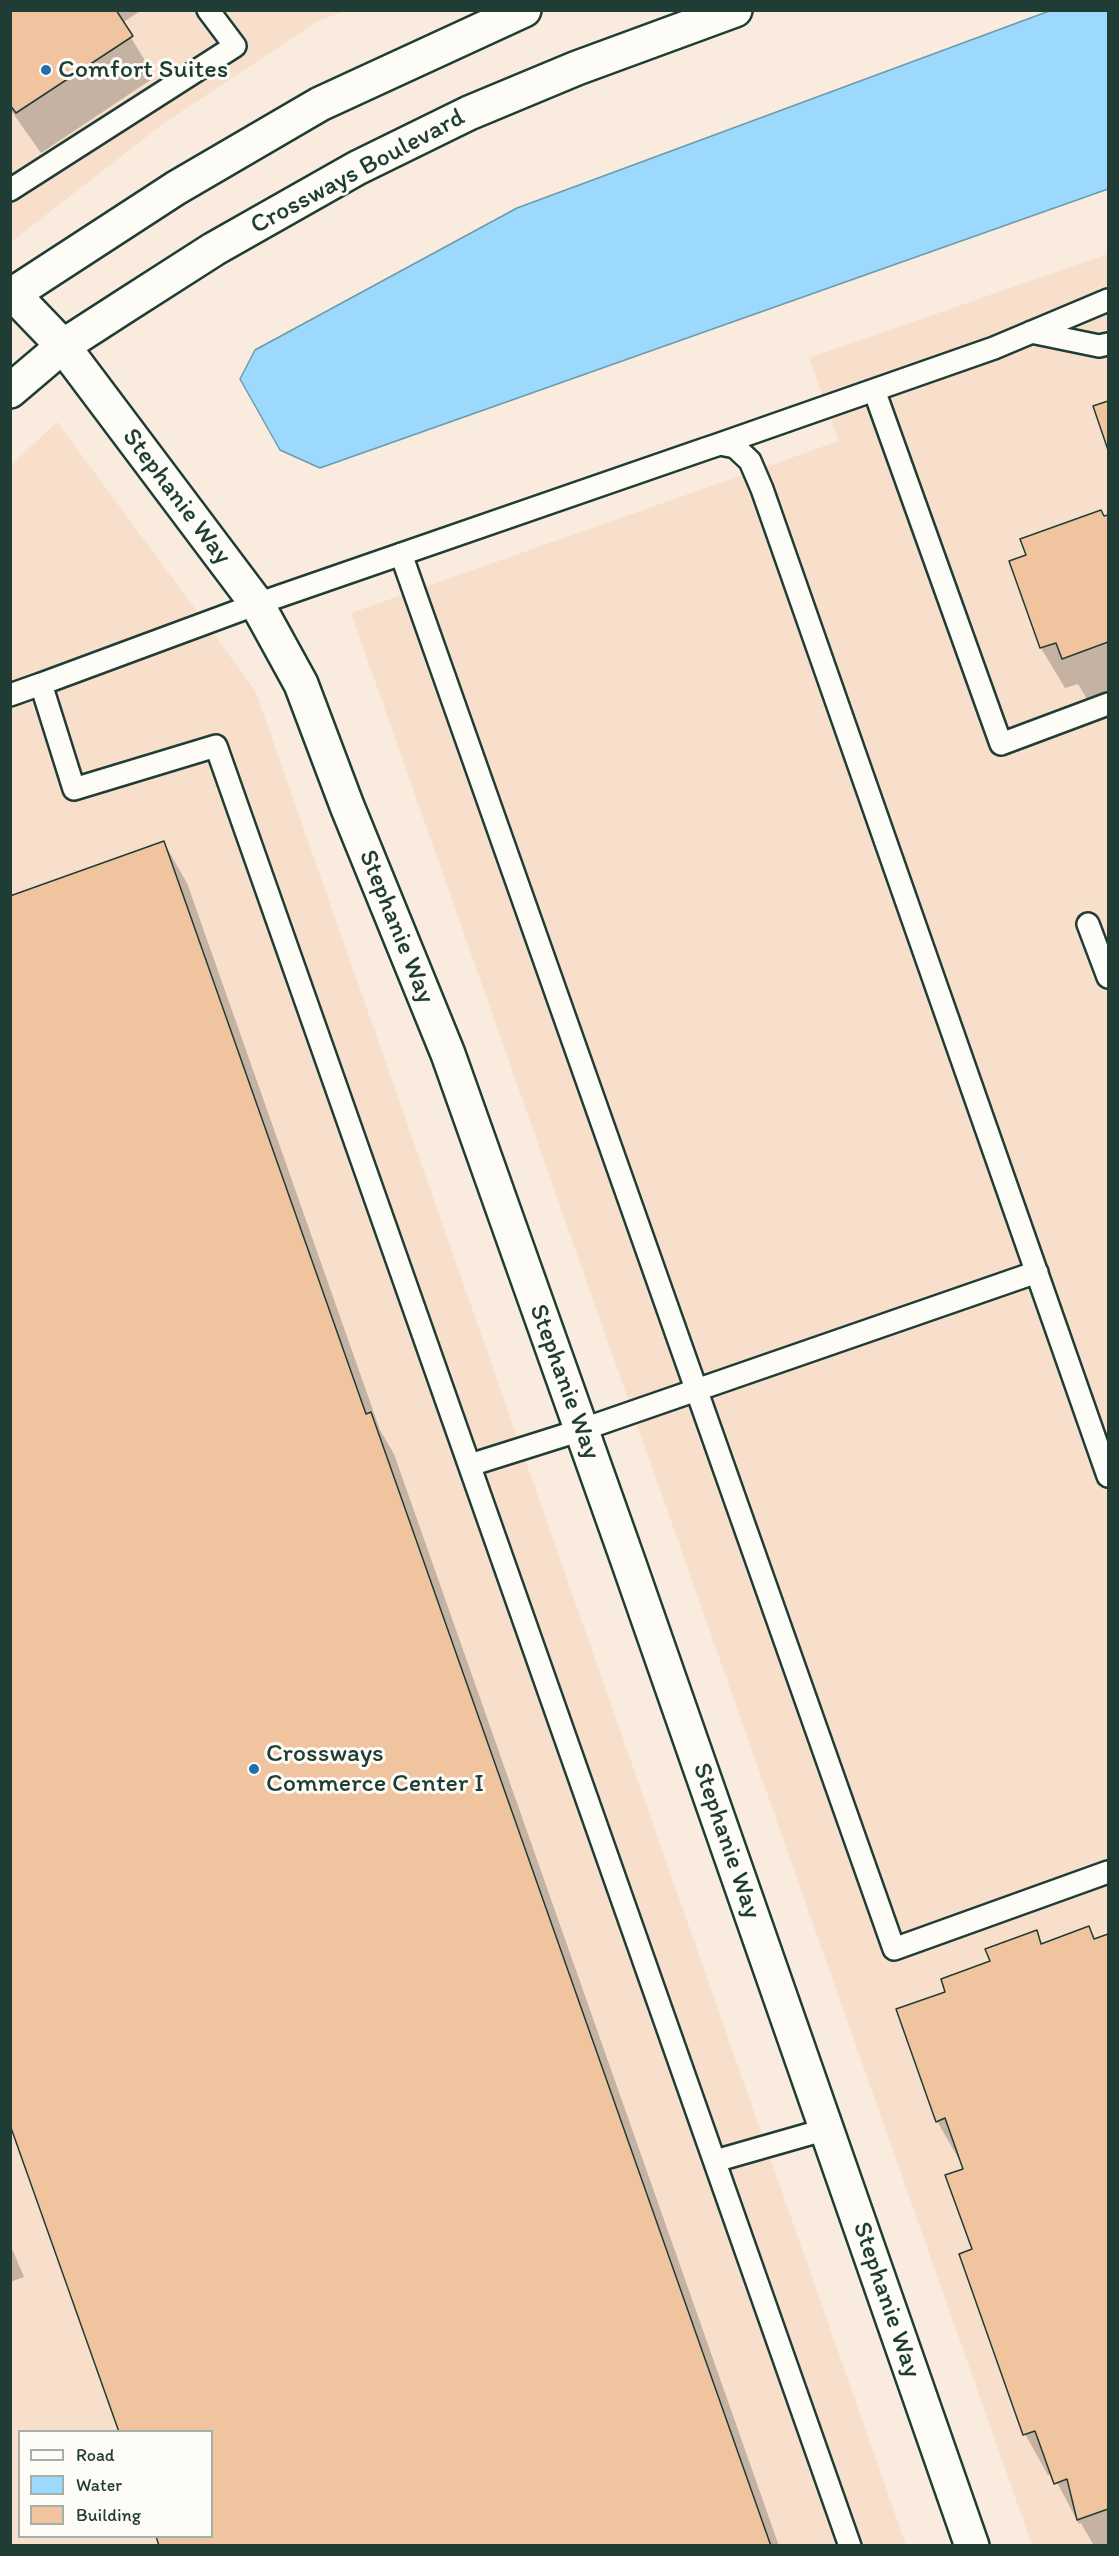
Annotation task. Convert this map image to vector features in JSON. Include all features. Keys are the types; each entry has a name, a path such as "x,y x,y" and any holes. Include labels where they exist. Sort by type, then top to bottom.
{"street":[{"path":"11,294 176,188 320,104 524,10"},
{"name":"Crossways Boulevard","path":"10,391 63,346 214,249 357,168 469,113 577,68 735,10"},
{"name":"Stephanie Way","path":"11,294 63,346 257,604 301,684 346,806 448,1054 972,2546"}],"lane":[{"path":"10,190 235,46 208,10"},
{"path":"10,695 257,604 994,348 1108,300"},
{"path":"1031,332 1099,346 1108,344"},
{"path":"874,390 1001,744 1108,704"},
{"path":"705,449 720,444 735,447 750,461 762,489 1108,1476"},
{"path":"401,554 894,1949 1108,1872"},
{"path":"41,684 74,789 216,746 850,2546"},
{"path":"1088,924 1108,977"},
{"path":"470,1465 581,1430 1037,1272"},
{"path":"715,2161 827,2129"}],"shaded area":[{"path":"11,11 345,11 318,21 164,123 11,242"},
{"path":"1108,254 1108,2545 1032,2545 351,613 839,441 809,358"},
{"name":"Crossways Commerce Center I","path":"57,422 255,690 906,2545 11,2546 10,466"}],"water":[{"path":"1052,10 1108,11 1108,189 320,468 280,450 240,379 255,350 517,208"}],"building":[{"name":"Comfort Suites","path":"10,10 116,10 133,36 16,113 10,105"},
{"path":"1108,401 1108,450 1093,406"},
{"path":"1101,510 1104,516 1108,515 1108,642 1062,659 1056,643 1040,648 1009,561 1026,555 1020,539"},
{"name":"Crossways Commerce Center I","path":"164,841 366,1414 371,1412 771,2546 159,2546 157,2538 213,2538 213,2430 118,2430 10,2125 10,896"},
{"path":"1089,1926 1094,1939 1108,1934 1108,2509 1077,2520 1067,2479 1054,2484 1035,2431 1023,2435 959,2254 972,2249 945,2175 963,2169 945,2118 936,2122 896,2009 945,1992 941,1979 990,1961 985,1949 1037,1930 1041,1944"}],"place":[{"name":"Comfort Suites","path":"46,70"},
{"name":"Crossways Commerce Center I","path":"254,1769"}]}
